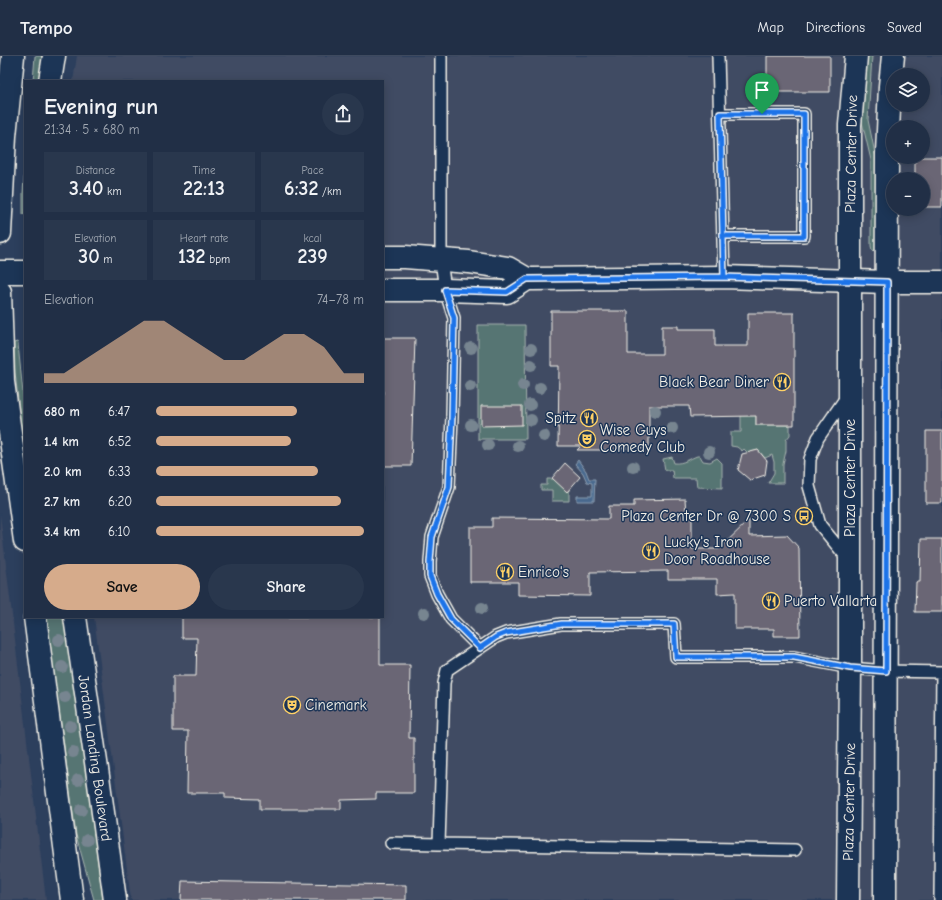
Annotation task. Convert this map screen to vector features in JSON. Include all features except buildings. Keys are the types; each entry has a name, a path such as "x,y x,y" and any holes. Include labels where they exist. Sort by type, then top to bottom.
{"street":[{"path":"0,233 5,136 13,56"},
{"path":"50,80 54,56"},
{"name":"Plaza Center Drive","path":"848,900 850,668 850,125 856,56"},
{"path":"885,900 887,154 893,56"},
{"path":"384,257 405,257 469,262 508,268 527,279 724,277 887,282 942,282"},
{"path":"0,272 24,272"},
{"path":"384,290 507,292 527,279"},
{"path":"0,292 3,382 24,534"},
{"path":"35,618 72,900"},
{"name":"Jordan Landing Boulevard","path":"75,618 115,900"}],"lane":[{"path":"441,56 441,260 445,290 454,318 449,487 432,537 430,576 437,594 451,619 480,648"},
{"path":"718,56 724,277"},
{"path":"720,114 804,114 804,236 723,236"},
{"path":"849,560 820,525 809,486 810,459 818,438 850,390"},
{"path":"439,844 444,683 447,670 496,637 506,633 562,624 674,624 676,657 794,657 850,668 886,671 942,672 942,809 940,900"},
{"path":"391,843 795,850"}],"shaded area":[{"path":"77,56 942,56 942,900 131,900 94,618 384,618 384,80 73,80"},
{"path":"578,460 586,471 589,479 595,479 594,501 577,501 577,496 592,496 592,483 587,482 583,473 575,464"},
{"path":"0,514 46,900 0,900"}],"green space":[{"path":"35,56 44,56 40,80 33,80"},
{"path":"867,56 872,56 868,120 876,158 875,251 872,250 871,246 871,160 862,122"},
{"path":"24,178 24,214 23,214"},
{"path":"478,325 525,325 526,439 478,439"},
{"path":"17,342 18,344 24,403 24,453 15,372 14,343"},
{"path":"756,410 756,425 790,425 790,435 786,440 786,451 783,464 783,483 768,483 774,473 774,462 772,455 765,458 758,450 748,453 744,449 742,451 737,447 731,446 731,432 741,432 741,411"},
{"path":"700,456 703,461 710,462 717,458 722,463 722,488 697,487 696,478 673,478 672,470 665,470 663,459 672,457 674,463 677,463"},
{"path":"547,479 569,479 569,501 552,501 552,490 541,490 541,485 547,485"},
{"path":"46,618 65,618 103,900 94,900 76,835"}],"place":[{"name":"Black Bear Diner","path":"782,382"},
{"name":"Spitz","path":"589,418"},
{"name":"Wise Guys Comedy Club","path":"587,439"},
{"name":"Plaza Center Dr @ 7300 S","path":"804,516"},
{"name":"Lucky's Iron Door Roadhouse","path":"651,551"},
{"name":"Enrico's","path":"505,572"},
{"name":"Puerto Vallarta","path":"771,601"},
{"name":"Cinemark","path":"292,705"}],"route":[{"path":"762,114 720,114 724,277 527,279 507,292 445,290 454,318 449,487 432,537 430,576 437,594 451,619 480,648 496,637 506,633 562,624 674,624 676,657 794,657 850,668 886,671 887,282 724,277 723,236 804,236 804,114 762,114"}]}
